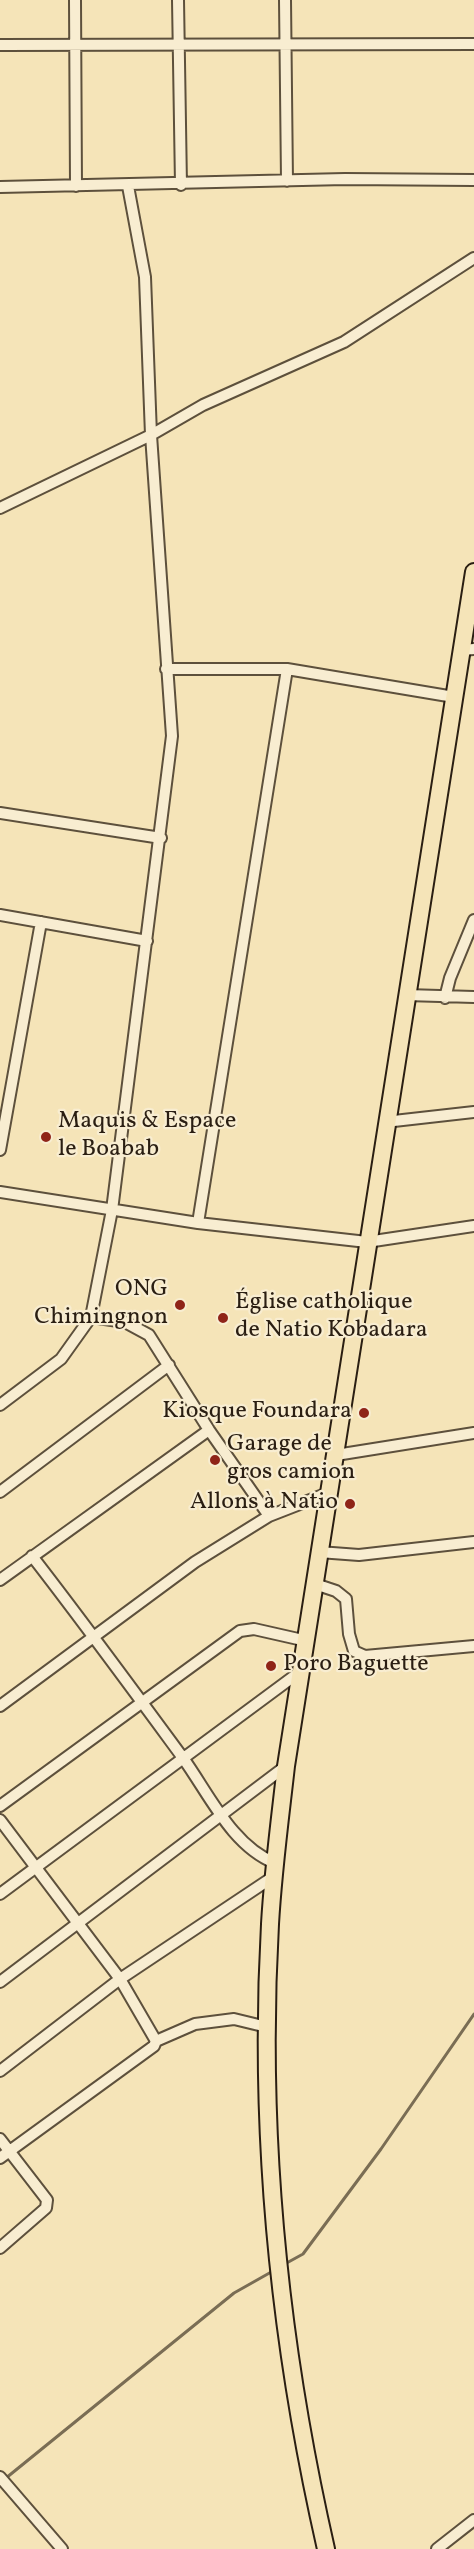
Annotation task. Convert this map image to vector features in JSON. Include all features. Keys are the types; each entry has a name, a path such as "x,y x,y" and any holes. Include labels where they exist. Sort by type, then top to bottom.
{"main road":[{"path":"326,2549 300,2426 280,2299 275,2246 267,2098 267,2027 274,1870 286,1766 406,995 454,697 468,650 474,572"}],"street":[{"path":"75,0 76,186"},
{"path":"178,0 181,185"},
{"path":"285,0 287,181"},
{"path":"0,45 75,47 474,44"},
{"path":"0,187 474,180"},
{"path":"0,1404 61,1359 91,1317 112,1210 161,838 172,736 151,435 145,277 128,186"},
{"path":"0,508 151,435 203,405 344,342 474,258"},
{"path":"166,669 287,669 454,697"},
{"path":"198,1223 287,669"},
{"path":"0,813 161,838"},
{"path":"0,915 147,941"},
{"path":"445,998 450,978 474,920"},
{"path":"0,1150 41,922"},
{"path":"406,995 445,998 474,997"},
{"path":"386,1122 474,1112"},
{"path":"0,1192 198,1223 367,1242 474,1226"},
{"path":"91,1317 125,1322 149,1335 208,1430 269,1516"},
{"path":"0,1492 169,1365"},
{"path":"0,1580 208,1430"},
{"path":"336,1455 474,1433"},
{"path":"0,1706 195,1562 269,1516 328,1493"},
{"path":"319,1552 359,1555 474,1542"},
{"path":"0,2071 120,1979 274,1870 256,1856 221,1815 94,1636 32,1556"},
{"path":"315,1584 336,1591 346,1599 354,1651 365,1656 474,1646"},
{"path":"0,1806 240,1631 254,1629 307,1641"},
{"path":"0,1894 302,1671"},
{"path":"0,1982 286,1766"},
{"path":"0,1820 120,1979 156,2041"},
{"path":"4,2155 154,2046 156,2041 195,2024 234,2019 267,2027"},
{"path":"0,2139 4,2155 47,2200 46,2208 0,2248"},
{"path":"0,2477 62,2549"},
{"path":"437,2549 474,2520"}],"waterway":[{"path":"283,2265 303,2254 381,2149 474,2014"},
{"path":"6,2478 234,2293 273,2271"}],"place":[{"name":"Maquis & Espace le Boabab","path":"46,1137"},
{"name":"ONG Chimingnon","path":"180,1305"},
{"name":"Église catholique de Natio Kobadara","path":"223,1318"},
{"name":"Kiosque Foundara","path":"364,1413"},
{"name":"Garage de gros camion","path":"215,1460"},
{"name":"Allons à Natio","path":"350,1504"},
{"name":"Poro Baguette","path":"271,1666"}]}
